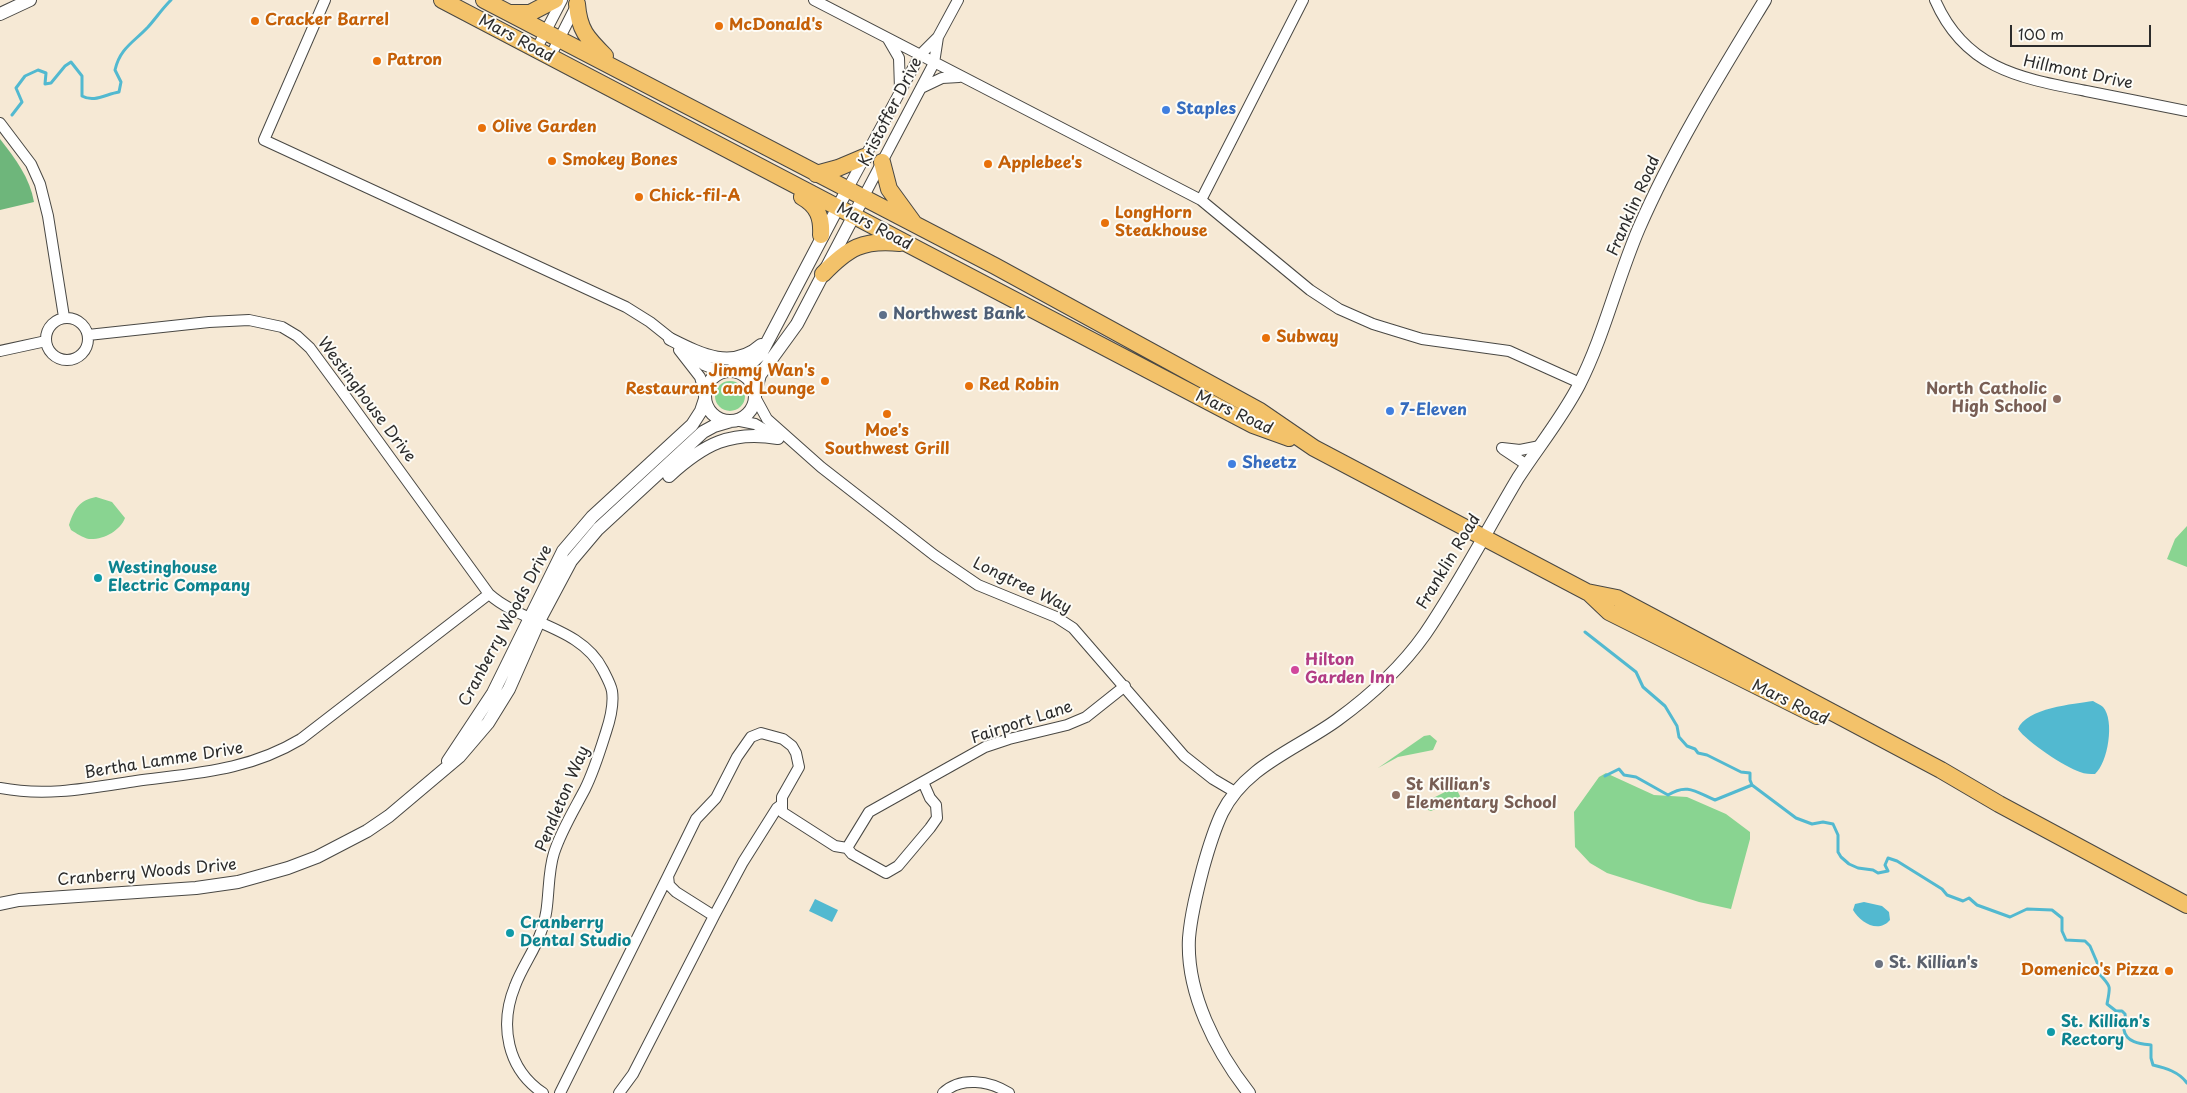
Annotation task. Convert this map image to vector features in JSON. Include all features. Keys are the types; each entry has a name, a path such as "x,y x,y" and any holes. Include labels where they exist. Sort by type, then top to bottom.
{"main road":[{"name":"Mars Road","path":"442,0 1253,425 1310,446"},
{"name":"Mars Road","path":"484,0 553,34 816,174 995,266 1260,411 1310,446 1587,592 1617,598 1934,766 1999,804 2187,905"},
{"path":"509,13 530,13 555,0"},
{"path":"573,1 582,30 615,67"},
{"path":"696,132 753,171 808,200 821,218 821,235"},
{"path":"816,174 838,168 864,157"},
{"path":"882,162 889,189 916,226"},
{"path":"823,274 844,253 861,245 879,242 906,244"}],"street":[{"path":"0,14 30,0"},
{"path":"325,0 264,140 626,307 704,365 714,369 741,373 750,380 767,419 821,467"},
{"path":"814,0 1201,200 1310,290 1339,309 1373,324 1422,339 1509,351 1580,383"},
{"name":"Kristoffer Drive","path":"847,190 920,55 938,36 958,0"},
{"path":"1201,200 1303,0"},
{"name":"Franklin Road","path":"1249,1093 1210,1029 1199,1001 1191,970 1189,940 1194,904 1209,848 1221,814 1235,792 1250,775 1335,722 1358,704 1397,668 1422,638 1441,610 1526,465 1580,383 1639,229 1662,179 1710,90 1765,0"},
{"name":"Hillmont Drive","path":"1935,0 1947,24 1966,46 1982,58 2007,72 2041,82 2187,111"},
{"path":"543,53 573,1"},
{"path":"543,53 573,1"},
{"name":"Kristoffer Drive","path":"863,198 934,63 938,36"},
{"path":"885,37 891,43 898,58 899,92"},
{"path":"920,89 942,78 952,76 962,78"},
{"path":"0,123 31,164 40,184 48,216 64,317"},
{"path":"705,397 707,385 712,378 729,370 743,368 757,359 821,235 847,190"},
{"path":"733,421 748,413 760,375 796,324 863,198"},
{"path":"64,317 79,320 84,325 88,334 87,346 83,353 71,360 56,357 51,352 46,341 47,331 51,324 64,317"},
{"name":"Westinghouse Drive","path":"88,334 249,320 282,327 297,336 310,348 489,594 504,606 534,619"},
{"path":"670,339 692,350 733,360 752,353 769,336"},
{"path":"670,339 700,377 705,397 713,414 721,419 755,424 821,467"},
{"path":"0,351 46,341"},
{"name":"Cranberry Woods Drive","path":"534,619 562,575 589,540 656,468 692,425 700,412 705,397"},
{"name":"Cranberry Woods Drive","path":"0,904 19,900 238,882 288,868 317,857 367,830 406,803 445,767 459,757 498,709 509,689 552,570 572,538 602,507 707,429 733,421"},
{"path":"589,540 619,520 690,457 716,442 736,436 752,434 778,438"},
{"path":"1526,465 1502,448 1520,450 1540,446"},
{"name":"Longtree Way","path":"821,467 934,555 978,584 1067,622 1084,638 1184,756 1213,779 1235,792"},
{"name":"Bertha Lamme Drive","path":"0,788 22,792 69,792 235,767 279,753 302,739 489,594"},
{"name":"Pendleton Way","path":"534,619 585,648 602,668 612,692 611,716 599,754 586,786 559,838 553,856 542,931 514,987 509,1007 508,1046 524,1077 543,1093"},
{"name":"Fairport Lane","path":"847,848 869,812 985,748 1009,739 1066,725 1086,717 1125,686"},
{"path":"560,1093 696,819 716,798 737,757 751,737 761,733 783,739 792,746 796,753 799,767 782,797 782,812 835,846 847,848 852,854 886,873 898,866 936,818 936,806 923,782"},
{"path":"619,1093 633,1074 752,846 777,808 781,805"},
{"path":"668,876 669,885 676,892 714,916"},
{"path":"942,1093 960,1083 973,1082 992,1085 1010,1093"}],"green space":[{"path":"0,139 25,177 34,202 0,210"},
{"path":"730,381 736,382 744,390 744,402 736,410 730,411 724,410 716,402 715,396 716,390 724,382"},
{"path":"96,497 112,502 125,518 123,523 110,534 100,538 89,539 71,530 69,525 78,506 90,498"},
{"path":"2187,526 2187,567 2167,559 2175,539"},
{"path":"1430,735 1437,741 1433,750 1398,757 1378,768 1424,736"},
{"path":"1606,773 1654,795 1687,797 1726,814 1750,832 1750,839 1731,909 1699,902 1607,873 1590,863 1575,847 1574,812 1599,777"},
{"path":"1454,784 1460,796 1459,798 1431,811 1428,810 1425,802 1449,790 1448,787"}],"water":[{"path":"2093,701 2103,707 2109,721 2106,751 2100,768 2095,774 2082,773 2065,765 2047,754 2018,729 2030,716 2040,712 2051,708"},
{"path":"815,899 838,910 832,922 809,911"},
{"path":"1864,902 1882,906 1889,912 1890,920 1880,926 1875,926 1860,919 1853,910 1855,904"}],"waterway":[{"path":"12,115 22,102 16,88 25,76 38,70 46,73 45,84 51,83 65,66 71,62 82,76 82,96 91,99 119,92 121,82 115,70 120,56 171,0"},
{"path":"1585,632 1636,672 1643,687 1665,706 1677,726 1679,737 1687,746 1695,749 1698,753 1707,755 1741,772 1750,773 1752,785"},
{"path":"1605,776 1619,769 1624,775 1636,777 1668,795 1675,791 1686,789 1715,800 1752,785 1796,818 1812,824 1823,822 1833,824 1838,835 1838,852 1849,864 1858,868 1873,870 1878,873 1888,871 1885,865 1888,858 1897,861 1942,889 1947,895 1963,901 1969,898 1977,905 2010,917 2027,909 2052,910 2062,918 2062,931 2066,940 2085,941 2090,946 2099,967 2097,971 2109,986 2107,1004 2116,1011 2122,1011 2125,1014 2124,1030 2128,1038 2135,1042 2151,1045 2153,1065 2176,1073 2187,1083"}],"place":[{"name":"Cracker Barrel","path":"255,21"},
{"name":"McDonald's","path":"719,26"},
{"name":"Patron","path":"377,61"},
{"name":"Staples","path":"1166,110"},
{"name":"Olive Garden","path":"482,128"},
{"name":"Smokey Bones","path":"552,161"},
{"name":"Applebee's","path":"988,164"},
{"name":"Chick-fil-A","path":"639,197"},
{"name":"LongHorn Steakhouse","path":"1105,223"},
{"name":"Northwest Bank","path":"883,315"},
{"name":"Subway","path":"1266,338"},
{"name":"Jimmy Wan's Restaurant and Lounge","path":"825,381"},
{"name":"Red Robin","path":"969,386"},
{"name":"North Catholic High School","path":"2057,399"},
{"name":"7-Eleven","path":"1390,411"},
{"name":"Moe's Southwest Grill","path":"887,414"},
{"name":"Sheetz","path":"1232,464"},
{"name":"Westinghouse Electric Company","path":"98,578"},
{"name":"Hilton Garden Inn","path":"1295,670"},
{"name":"St Killian's Elementary School","path":"1396,795"},
{"name":"Cranberry Dental Studio","path":"510,933"},
{"name":"St. Killian's","path":"1879,964"},
{"name":"Domenico's Pizza","path":"2169,971"},
{"name":"St. Killian's Rectory","path":"2051,1032"}]}
